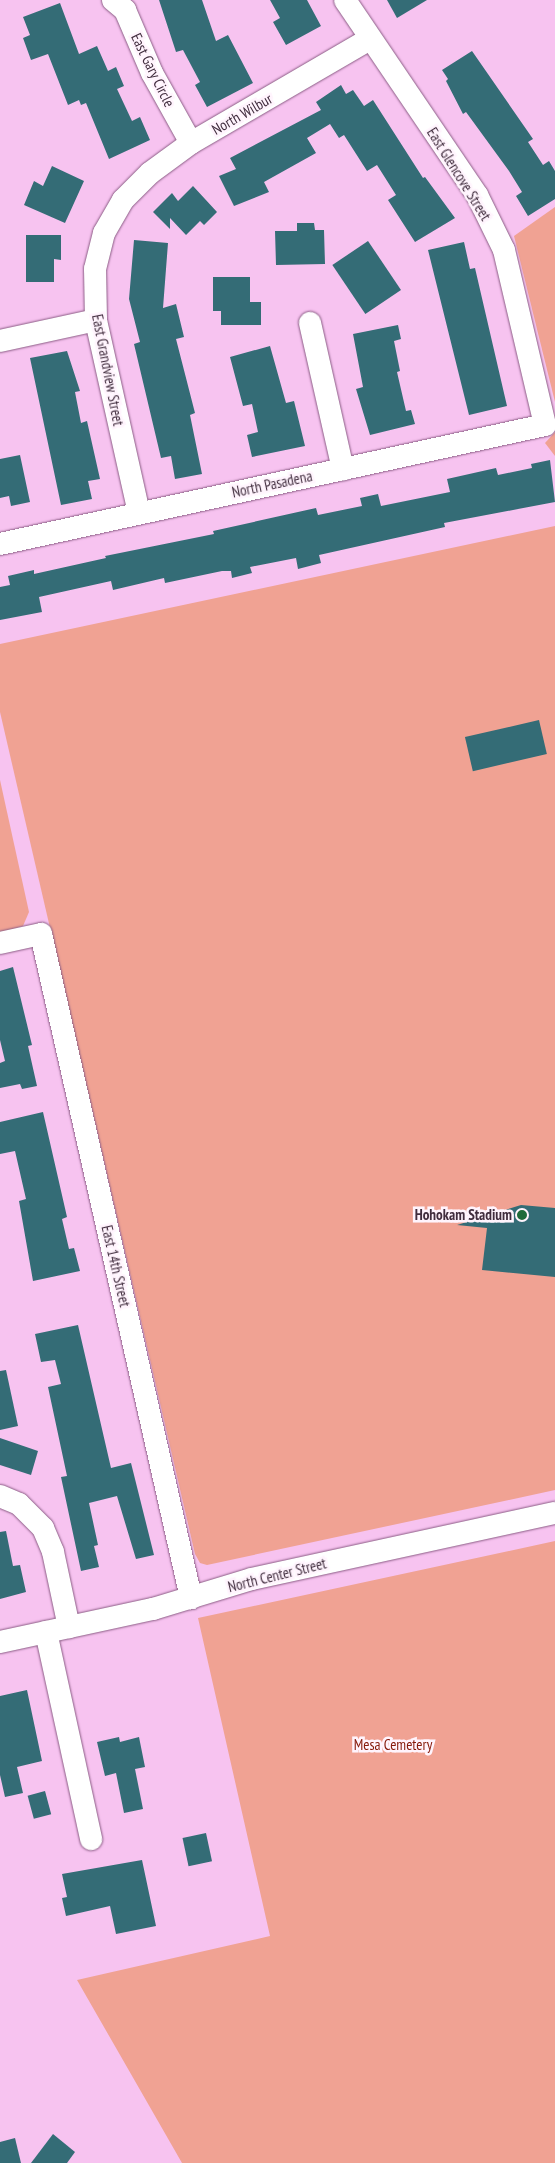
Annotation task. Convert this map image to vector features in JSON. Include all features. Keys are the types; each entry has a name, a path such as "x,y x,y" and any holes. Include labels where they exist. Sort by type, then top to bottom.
{"street":[{"name":"East Gary Circle","path":"113,0 125,10 152,74 192,143"},
{"name":"East Glencove Street","path":"345,0 477,195 504,250 544,425"},
{"name":"North Wilbur","path":"123,200 150,173 192,143 370,39"},
{"name":"East Grandview Street","path":"123,200 104,234 95,269 96,320 139,513"},
{"path":"0,341 96,320"},
{"path":"310,323 342,469"},
{"name":"North Pasadena","path":"0,544 544,425"},
{"name":"East 14th Street","path":"0,943 41,934 191,1598"},
{"path":"0,1496 20,1504 43,1528 53,1552 69,1627"},
{"name":"North Center Street","path":"0,1642 191,1598 252,1579 555,1513"},
{"path":"46,1632 91,1839"}],"green space":[{"path":"555,207 555,402 514,236"},
{"path":"555,432 555,456 545,443"},
{"path":"555,526 555,1490 207,1565 200,1563 195,1554 0,712 0,644"},
{"path":"0,780 29,912 23,926 0,933"},
{"name":"Mesa Cemetery","path":"555,1541 555,2163 182,2163 77,1980 270,1936 198,1618"}],"building":[{"path":"159,0 202,0 216,41 228,35 253,83 207,107 195,85 200,82 183,50 176,52"},
{"path":"270,0 307,0 321,26 286,45 273,22 280,18"},
{"path":"387,0 427,0 397,18"},
{"path":"60,3 79,54 97,46 108,71 116,67 124,86 117,89 132,121 140,117 150,140 109,159 86,103 81,105 79,100 68,105 48,54 31,60 23,38 30,35 23,17"},
{"path":"472,51 533,139 528,142 543,165 549,161 555,171 555,199 528,216 516,196 522,192 466,112 463,114 446,81 448,79 442,70"},
{"path":"341,85 346,94 353,90 364,106 373,100 423,178 425,177 455,218 415,242 388,200 396,195 377,165 367,171 344,135 339,138 330,124 307,138 316,153 264,182 269,192 234,206 219,176 236,169 230,158 321,110 316,102"},
{"path":"52,166 84,181 65,223 24,205 34,181 43,186"},
{"path":"193,186 217,212 204,225 200,221 186,235 170,218 170,229 153,212 172,193 178,201"},
{"path":"297,223 314,223 315,230 324,230 325,264 276,265 275,231 297,231"},
{"path":"26,235 61,235 61,260 54,259 54,282 26,282"},
{"path":"134,240 168,243 163,308 176,304 184,337 176,339 195,413 190,415 202,474 175,479 171,456 161,458 134,344 140,342 129,299"},
{"path":"368,241 401,290 365,314 332,265"},
{"path":"464,242 470,269 475,268 507,406 469,415 428,250"},
{"path":"213,277 250,277 250,302 261,302 261,325 221,325 221,311 213,311"},
{"path":"398,325 401,339 394,341 400,371 397,372 406,411 411,410 415,424 370,435 356,389 363,387 353,334"},
{"path":"270,346 286,403 294,401 305,446 252,457 247,435 258,432 252,404 243,406 230,357"},
{"path":"67,351 80,391 75,392 81,423 87,421 100,479 88,481 92,499 61,505 30,358"},
{"path":"20,455 30,502 11,506 9,496 0,498 0,459"},
{"path":"550,460 555,502 444,523 445,527 319,555 321,563 298,569 296,558 250,567 252,573 232,578 231,571 222,571 165,583 164,578 113,590 111,581 39,597 42,612 0,620 0,587 10,585 8,576 34,570 34,574 106,558 105,556 214,534 213,531 316,508 318,515 362,506 360,498 378,494 381,506 450,492 447,479 496,468 498,475 532,468 531,464"},
{"path":"539,720 547,754 473,771 465,737"},
{"path":"13,967 32,1045 28,1046 37,1086 22,1089 20,1084 0,1088 0,1063 5,1061 0,1040 0,971"},
{"path":"43,1112 67,1217 62,1219 69,1249 74,1248 80,1271 33,1281 19,1201 26,1199 15,1151 0,1154 0,1122"},
{"path":"521,1205 555,1208 555,1277 482,1270 487,1228 457,1225"},
{"path":"78,1325 111,1468 131,1463 154,1555 136,1559 117,1496 89,1503 98,1545 94,1546 99,1567 81,1571 61,1477 67,1476 48,1387 61,1384 55,1360 41,1362 35,1334"},
{"path":"6,1370 18,1426 0,1430 0,1371"},
{"path":"0,1438 38,1451 31,1475 0,1465"},
{"path":"6,1531 13,1566 20,1565 26,1592 0,1599 0,1532"},
{"path":"27,1690 42,1761 17,1767 23,1793 5,1797 0,1775 0,1696"},
{"path":"119,1737 120,1742 139,1737 145,1767 135,1769 143,1809 124,1813 116,1773 105,1776 97,1742"},
{"path":"45,1791 51,1814 34,1819 28,1796"},
{"path":"206,1833 212,1861 189,1866 183,1838"},
{"path":"142,1860 156,1926 116,1934 110,1906 66,1916 62,1898 67,1897 62,1874"},
{"path":"53,2134 75,2152 67,2163 31,2163"},
{"path":"15,2138 21,2163 0,2163 0,2142"}],"place":[{"name":"Hohokam Stadium","path":"522,1215"}]}
